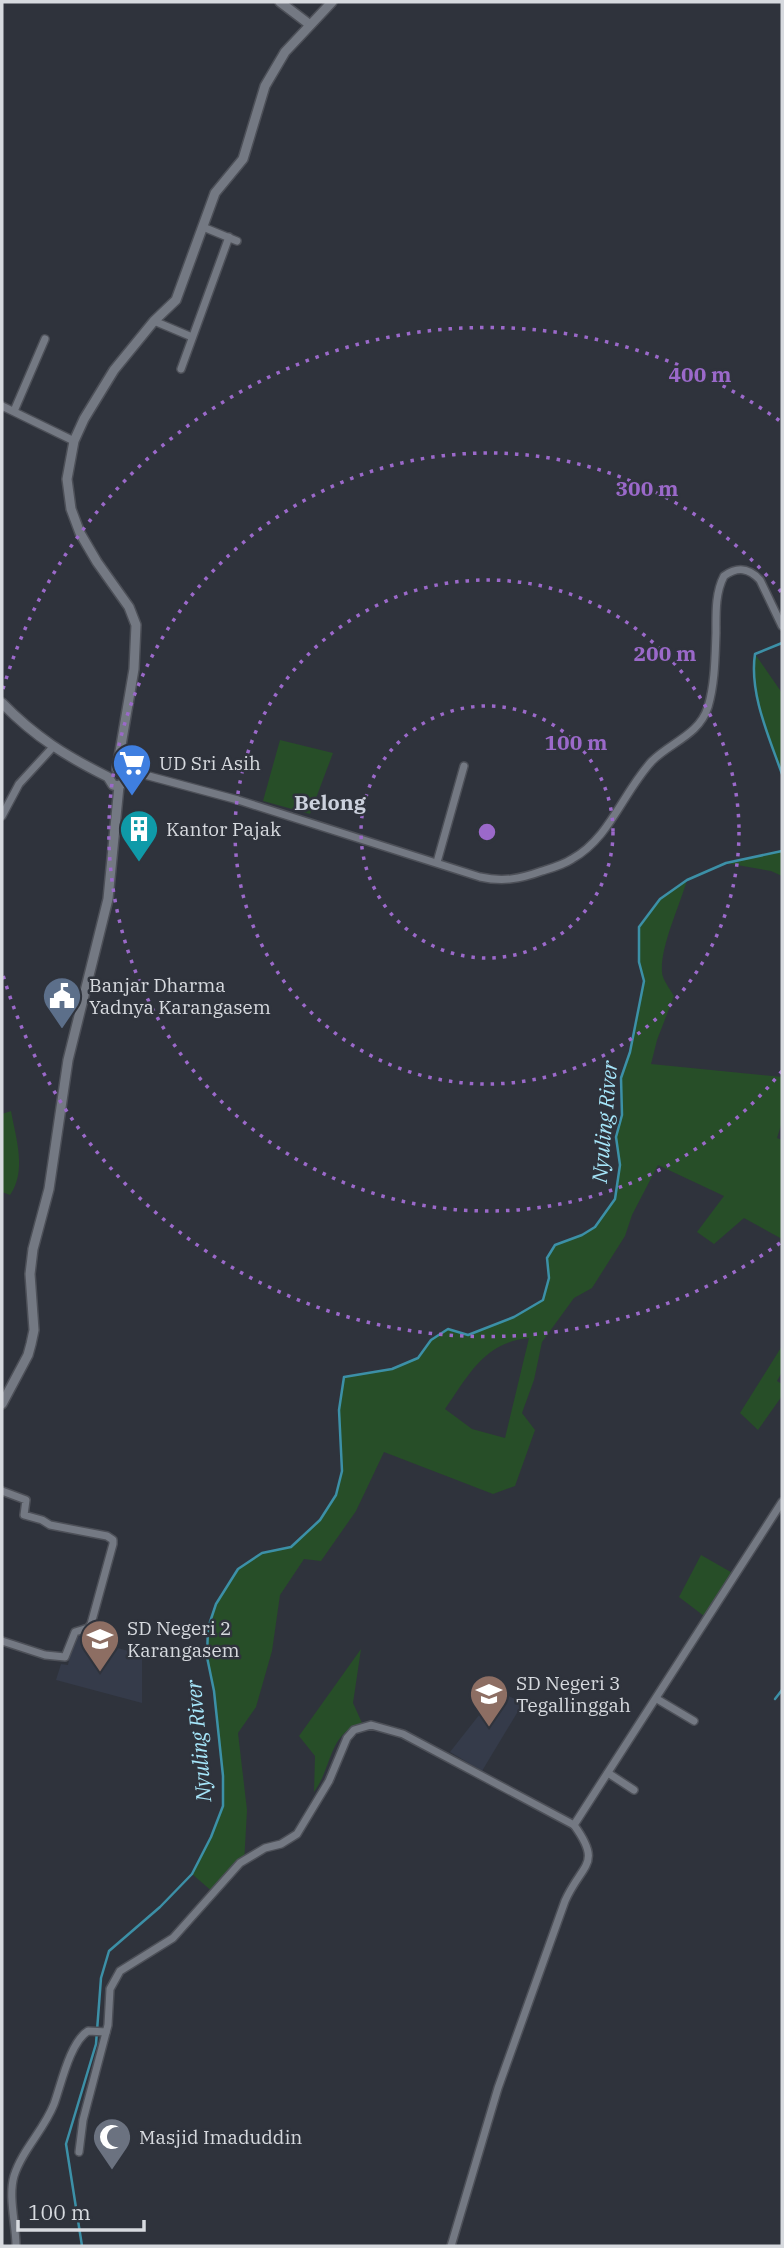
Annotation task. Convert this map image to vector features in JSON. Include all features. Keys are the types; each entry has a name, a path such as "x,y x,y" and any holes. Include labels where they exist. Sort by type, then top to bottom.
{"street":[{"path":"280,2 309,24"},
{"path":"2,1404 28,1355 34,1329 30,1274 33,1249 53,1165 68,1060 108,899 134,669 136,625 129,607 97,562 80,533 71,509 67,479 74,441 104,386 155,320 176,300 215,193 243,159 265,86 285,52 332,2"},
{"path":"181,369 233,239 203,227"},
{"path":"155,320 192,337"},
{"path":"14,411 45,339"},
{"path":"2,406 74,441"},
{"path":"2,703 25,727 53,747 108,777 111,771 121,777 145,775 238,800 480,877 501,881 514,880 570,860 592,844 644,770 656,757 691,733 704,718 713,684 718,592 727,574 743,569 754,575 782,626"},
{"path":"2,816 19,784 53,747"},
{"path":"437,862 464,766"},
{"path":"2,1491 26,1500 24,1515 50,1525 107,1536 113,1540 91,1624 88,1628 75,1632 67,1656 61,1658 45,1655 2,1641"},
{"path":"575,1825 782,1502"},
{"path":"657,1699 694,1721"},
{"path":"79,2152 83,2120 105,2032 110,1989 120,1971 173,1938 240,1863 297,1834 329,1781 347,1738 361,1727 381,1727 404,1734 575,1825 587,1843 589,1857 565,1901 498,2088 451,2246"},
{"path":"608,1773 634,1790"},
{"path":"16,2246 12,2189 14,2176 49,2119 76,2043 84,2033 105,2032"}],"shaded area":[{"name":"SD Negeri 2 Karangasem","path":"74,1635 142,1655 142,1703 56,1680 61,1664 68,1665"},
{"name":"SD Negeri 3 Tegallinggah","path":"498,1691 523,1703 482,1771 450,1752"}],"green space":[{"path":"755,654 782,693 782,774 757,699"},
{"path":"280,740 333,753 310,814 263,801"},
{"path":"782,851 782,876 771,871 726,863"},
{"path":"687,880 667,938 662,962 663,978 674,996 651,1064 782,1077 782,1122 777,1138 782,1140 782,1239 744,1218 714,1244 697,1232 724,1196 658,1165 632,1215 625,1236 592,1288 574,1298 542,1342 534,1380 522,1413 535,1430 515,1486 493,1494 384,1452 356,1511 321,1561 304,1559 280,1595 272,1651 256,1707 238,1733 247,1810 244,1864 214,1893 192,1874 223,1806 223,1776 214,1691 207,1657 208,1628 216,1604 238,1569 262,1553 291,1547 320,1520 336,1495 342,1471 339,1410 344,1377 392,1369 418,1358 431,1340 448,1329 468,1335 514,1317 543,1300 549,1278 547,1258 555,1245 595,1227 615,1199 620,1165 616,1137 622,1115 621,1078 630,1052 644,981 639,962 639,927 660,899","holes":["529,1338 505,1438 472,1429 445,1409 470,1373 489,1354 500,1346"]},
{"path":"11,1111 19,1165 15,1186 10,1195 2,1192 2,1114"},
{"path":"782,1346 782,1372 777,1381 782,1384 782,1396 758,1430 740,1413"},
{"path":"701,1555 736,1575 708,1619 679,1597"},
{"path":"361,1649 353,1703 362,1723 351,1728 337,1743 314,1792 315,1756 299,1736"}],"waterway":[{"name":"Nyuling River","path":"782,643 755,654 754,669 761,715 782,774"},
{"name":"Nyuling River","path":"82,2246 66,2144 96,2044 101,1978 109,1951 160,1907 192,1874 223,1806 223,1776 214,1691 207,1657 208,1628 216,1604 238,1569 262,1553 291,1547 320,1520 336,1495 342,1471 339,1410 344,1377 392,1369 418,1358 431,1340 448,1329 468,1335 514,1317 543,1300 549,1278 547,1258 555,1245 595,1227 615,1199 620,1165 616,1137 622,1115 621,1078 630,1052 644,981 639,962 639,927 660,899 687,880 726,863 782,851"},
{"path":"775,1699 782,1690"}],"place":[{"name":"UD Sri Asih","path":"132,797"},
{"name":"Kantor Pajak","path":"139,863"},
{"name":"Banjar Dharma Yadnya Karangasem","path":"62,1030"},
{"name":"SD Negeri 2 Karangasem","path":"100,1673"},
{"name":"SD Negeri 3 Tegallinggah","path":"489,1728"},
{"name":"Masjid Imaduddin","path":"112,2171"}],"district":[{"name":"Belong","path":"330,803"}]}
